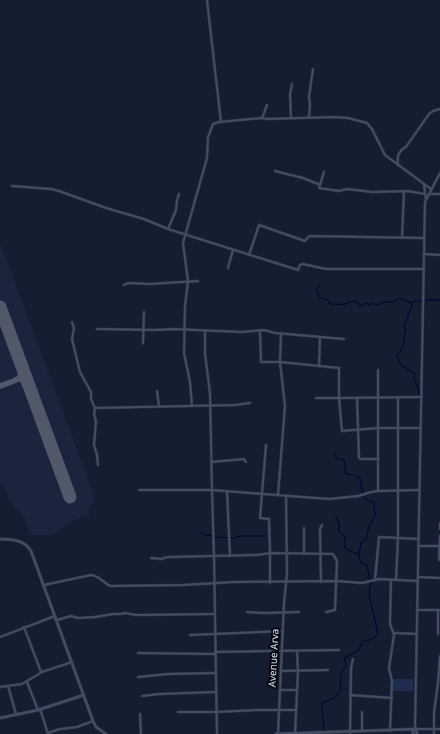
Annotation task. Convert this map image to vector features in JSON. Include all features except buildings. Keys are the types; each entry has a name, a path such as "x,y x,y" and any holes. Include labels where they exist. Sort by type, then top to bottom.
{"street":[{"path":"207,0 221,122"},
{"path":"309,117 309,97 313,69"},
{"path":"291,118 290,94 292,84"},
{"path":"262,118 267,104"},
{"path":"398,165 399,153 406,147 429,114 440,109"},
{"path":"192,406 190,382 184,353 185,306 188,281 182,244 207,158 208,141 213,124 262,118 309,117 343,118 368,124 372,129 383,153 431,189"},
{"path":"275,171 303,178 320,185 319,188 339,191 346,189 372,192 414,192 425,194"},
{"path":"320,185 324,172"},
{"path":"426,198 440,173"},
{"path":"413,734 415,728 426,198 424,184"},
{"path":"12,186 51,189 144,219 168,229 298,270 300,265 303,264 326,269 424,269"},
{"path":"402,238 404,192"},
{"path":"168,229 176,210 179,194"},
{"path":"429,194 440,194"},
{"path":"248,255 259,225 305,241 309,236 424,238"},
{"path":"228,268 233,250"},
{"path":"424,254 440,255"},
{"path":"124,285 128,283 150,284 198,281"},
{"path":"143,343 144,312"},
{"path":"72,322 74,329 72,339 80,372 91,392 92,403 95,408 94,414 96,421 94,445 98,465"},
{"path":"97,329 241,332 265,330 344,339"},
{"path":"205,331 205,354 210,393 209,405 214,556 217,734"},
{"path":"260,331 261,362 280,362 339,368 339,398 342,431 378,428 421,428"},
{"path":"278,495 285,406 280,362 281,333"},
{"path":"319,366 320,337"},
{"path":"378,370 378,491"},
{"path":"157,391 159,406"},
{"path":"396,580 398,538 398,397"},
{"path":"316,398 421,397"},
{"path":"357,398 359,458 378,459"},
{"path":"95,408 235,405 250,403"},
{"path":"266,445 260,518 269,519 270,583"},
{"path":"211,462 244,459 246,462"},
{"path":"139,490 212,490 329,499 358,496 378,491 420,490"},
{"path":"228,491 230,556"},
{"name":"Avenue Arva","path":"277,734 287,582 286,495"},
{"path":"440,522 440,529"},
{"path":"321,582 320,529 322,525"},
{"path":"304,528 304,554"},
{"path":"439,560 440,536"},
{"path":"373,580 378,537 418,539"},
{"path":"0,539 22,542 27,546 33,555 93,721 98,728 106,734"},
{"path":"418,546 440,546"},
{"path":"151,558 161,559 168,557 258,555 270,553 334,554 337,561 335,610 326,612"},
{"path":"44,585 91,575 98,577 110,586 214,584 234,582 354,583 373,580 418,581"},
{"path":"418,578 440,578"},
{"path":"390,731 392,681 389,668 394,633 390,624 391,580"},
{"path":"417,610 439,610 438,634"},
{"path":"247,612 299,612"},
{"path":"57,620 71,616 78,618 95,618 125,613 136,615 215,614"},
{"path":"0,637 55,616"},
{"path":"24,627 41,672"},
{"path":"190,635 283,631"},
{"path":"394,633 416,634"},
{"path":"138,653 193,654 339,650"},
{"path":"295,734 298,671 297,651"},
{"path":"434,734 433,728 440,656"},
{"path":"350,733 351,668 353,658"},
{"path":"0,687 14,686 27,682 42,672 72,662"},
{"path":"281,671 328,670"},
{"path":"138,677 168,674 216,673"},
{"path":"27,682 48,734 60,729 77,727 93,721"},
{"path":"8,686 16,715"},
{"path":"280,690 296,690"},
{"path":"142,696 216,692"},
{"path":"0,718 39,709 84,695"},
{"path":"350,695 392,698"},
{"path":"178,712 295,710"},
{"path":"362,712 362,732"},
{"path":"140,714 141,734"},
{"path":"98,728 98,733"},
{"path":"415,728 417,734"},
{"path":"277,734 383,733 415,728 440,728"}],"shaded area":[{"path":"0,242 95,498 90,506 89,515 73,520 53,535 30,535 24,516 12,504 0,481"},
{"path":"393,679 413,679 413,691 392,691"}],"waterway":[{"path":"319,285 316,291 318,292 319,297 328,300 330,304 344,304 357,301 362,306 366,303 369,305 373,303 378,305 384,302 394,302 398,299"},
{"path":"401,299 411,303"},
{"path":"420,402 419,391 414,378 415,374 401,366 397,356 403,346 406,329 404,326 412,307 412,302 422,300"},
{"path":"425,300 440,300"},
{"path":"335,455 337,459 344,460 346,474 352,475"},
{"path":"356,476 360,478 363,493"},
{"path":"359,555 361,543 366,540 369,526 376,514 374,503 365,499 364,496"},
{"path":"323,731 324,724 322,703 334,698 341,690 340,676 346,665 344,658 358,651 363,641 374,638 378,633 370,599 369,592 371,583 367,566 361,563 358,554 346,549 344,543 345,537 339,532 339,524 336,517"},
{"path":"200,532 202,534 212,536"},
{"path":"215,537 234,538 241,536 265,536"}],"taxiway":[{"path":"0,386 18,379 23,369"},
{"path":"19,379 28,384"}],"runway":[{"path":"0,307 70,497"}]}
